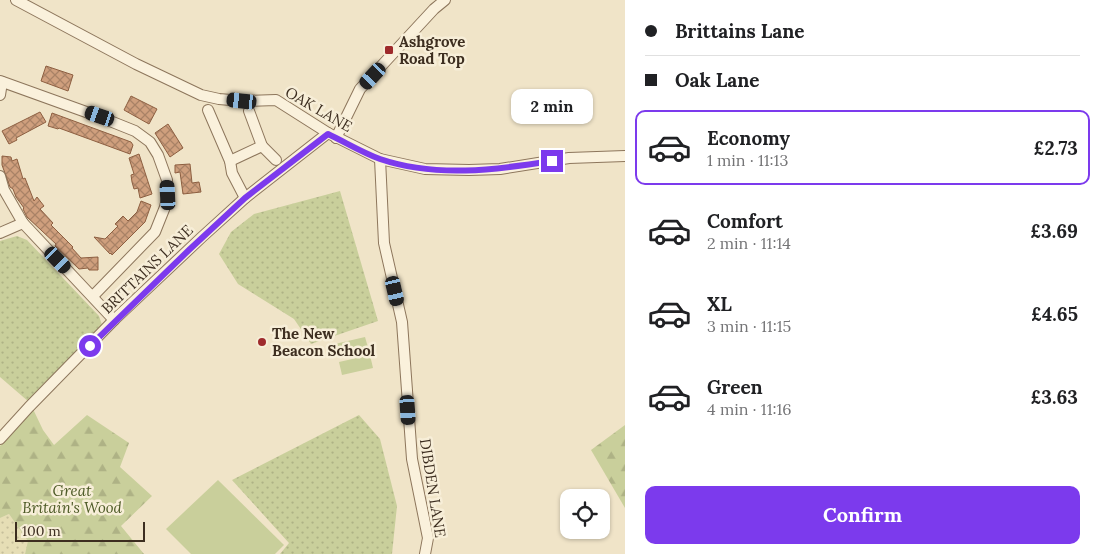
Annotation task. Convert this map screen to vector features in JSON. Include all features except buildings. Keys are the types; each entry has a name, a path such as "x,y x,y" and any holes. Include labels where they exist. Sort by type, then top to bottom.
{"street":[{"name":"OAK LANE","path":"16,0 136,64 201,95 242,101 276,100 332,136 380,159 425,169 469,170 500,169 569,158 625,156"},
{"path":"332,136 360,89 445,0"},
{"path":"0,95 1,81 100,116 135,131 150,142 158,155 167,180 168,195 155,232 93,296"},
{"path":"208,110 230,161 232,173 245,198"},
{"path":"249,111 262,146 276,160"},
{"name":"BRITTAINS LANE","path":"0,439 114,320 245,198 332,136"},
{"path":"230,161 262,146"},
{"name":"DIBDEN LANE","path":"380,159 384,243 402,322 412,459 428,538 425,554"},
{"path":"0,176 4,190 22,223 114,320"},
{"path":"0,232 22,223"}],"shaded area":[{"path":"9,514 29,541 25,554 0,554 0,518"}],"green space":[{"path":"340,191 378,321 311,344 294,319 238,284 219,254 231,232 254,214"},
{"path":"17,236 27,240 99,316 102,325 29,402 0,377 0,241"},
{"path":"365,337 369,351 339,358 335,344"},
{"path":"370,355 373,368 342,375 339,362"},
{"name":"Great Britain's Wood","path":"33,409 43,430 54,445 87,415 129,443 120,467 152,496 121,526 144,554 25,554 28,541 9,514 0,518 0,446"},
{"path":"359,415 380,439 397,506 392,554 280,554 289,543 232,480"},
{"path":"625,425 625,508 591,450"},
{"path":"218,480 284,545 275,554 191,554 166,529"}],"place":[{"name":"Ashgrove Road Top","path":"389,50"},
{"name":"The New Beacon School","path":"262,342"}],"route":[{"path":"90,346 114,320 245,198 328,134 380,159 425,169 500,169 552,161"}]}
